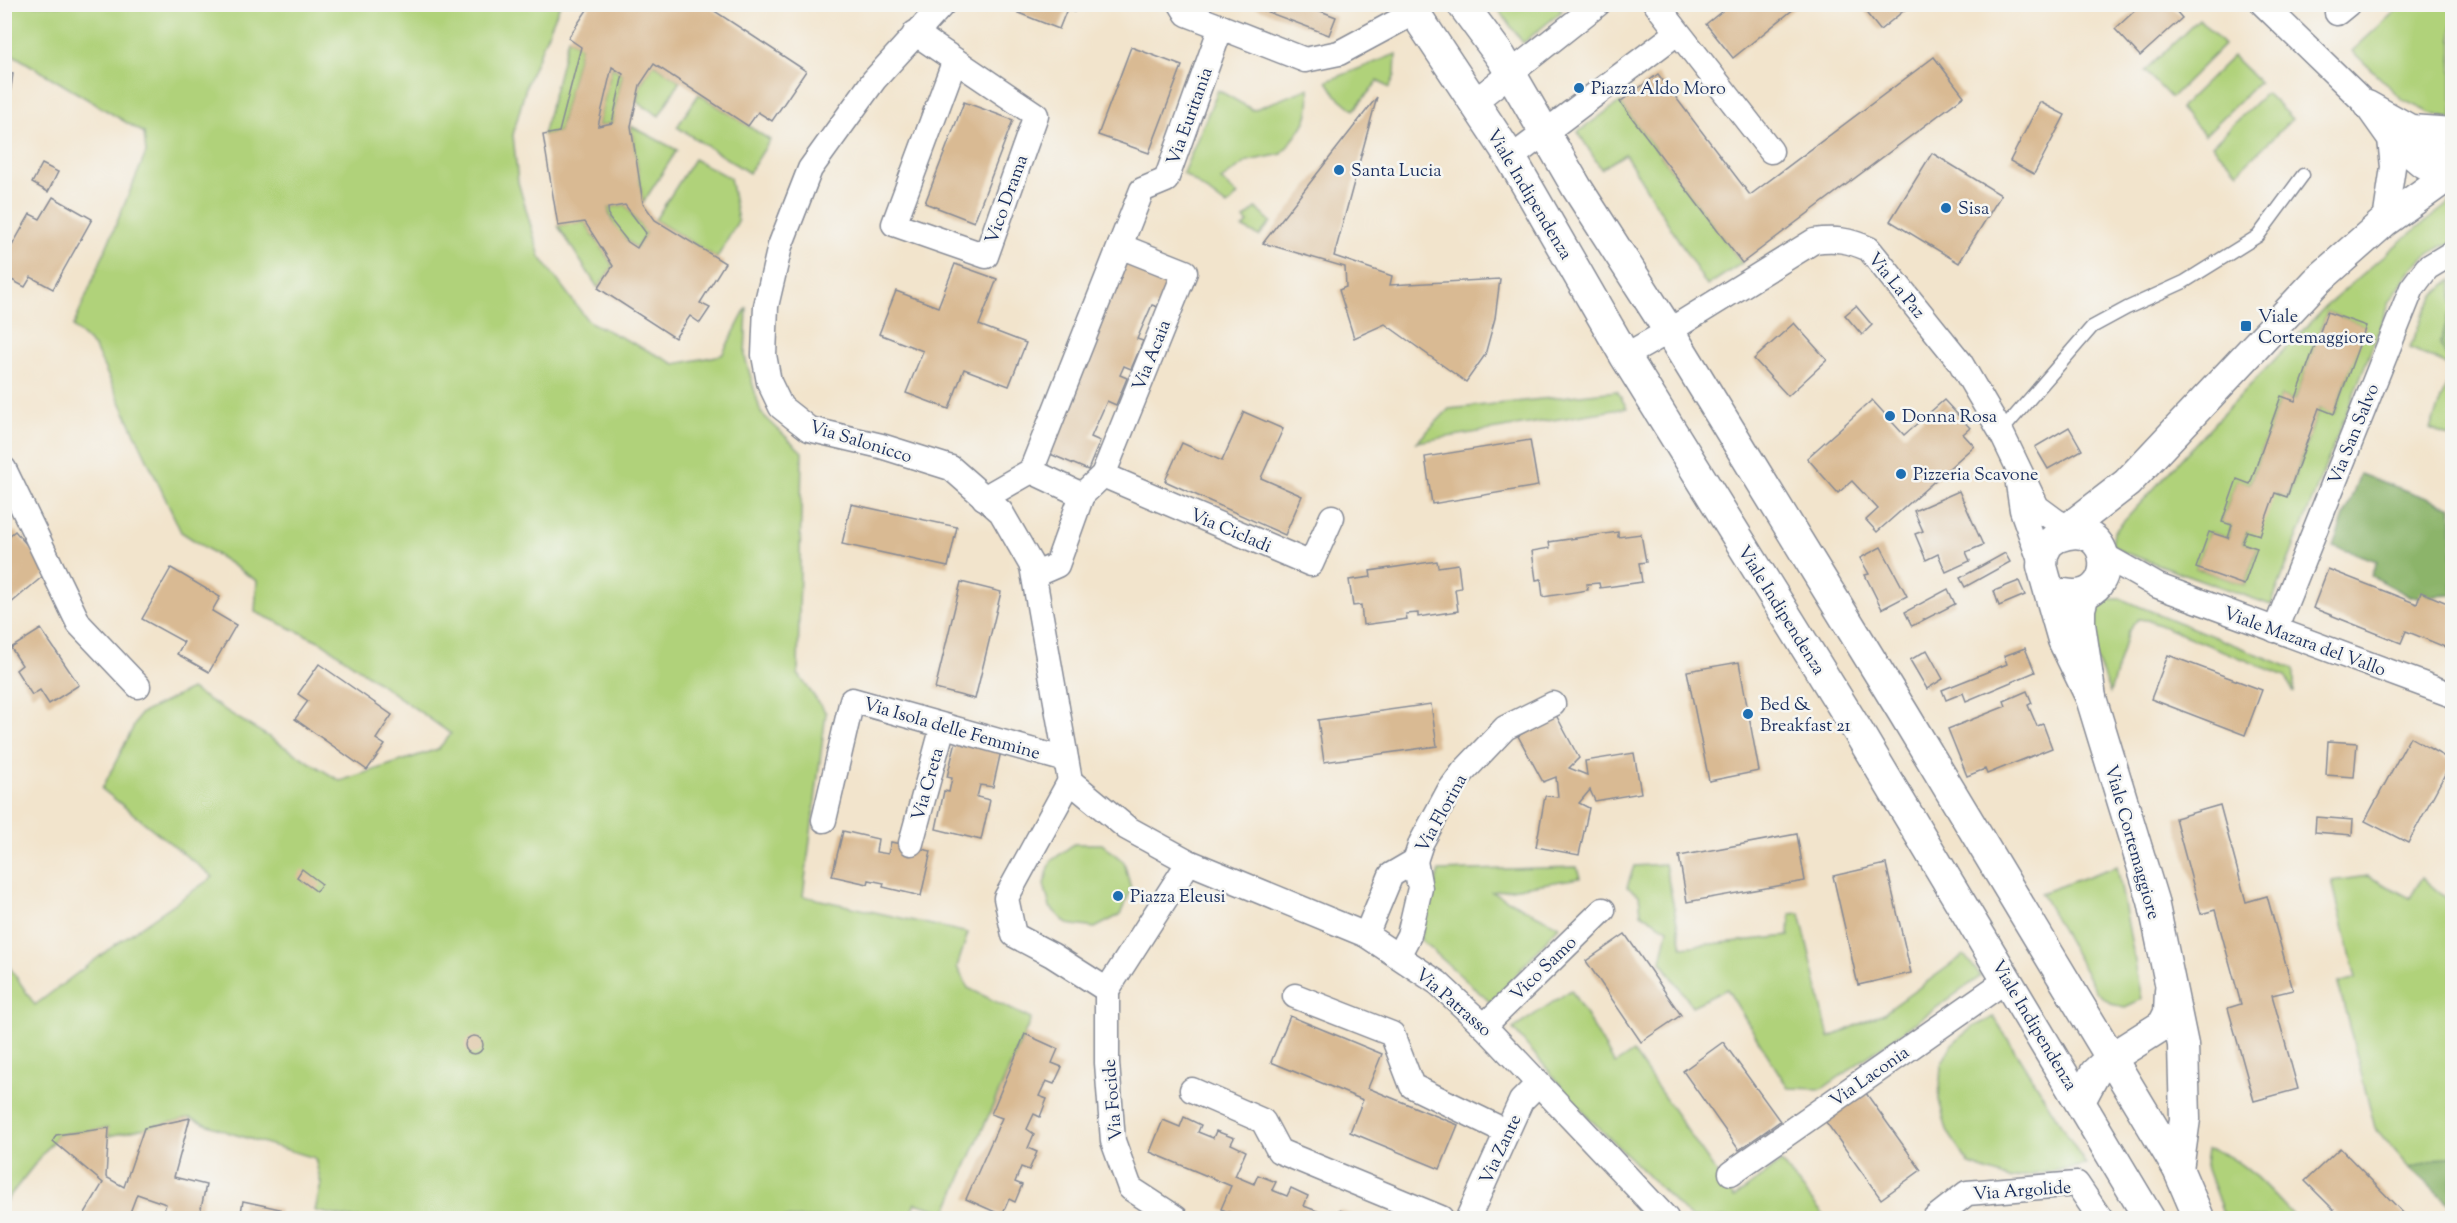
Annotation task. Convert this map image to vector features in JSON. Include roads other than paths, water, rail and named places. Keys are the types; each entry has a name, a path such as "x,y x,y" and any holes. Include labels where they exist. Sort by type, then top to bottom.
{"street":[{"name":"Via Salonicco","path":"943,4 874,80 810,169 780,246 766,306 764,355 769,382 781,407 809,429 881,446 951,468 1001,512 1032,566 1068,770"},
{"path":"1181,4 1187,14 1305,60 1339,53 1412,8"},
{"path":"1462,4 1511,74 1577,188 1669,332 1904,714 2178,1169 2199,1218"},
{"path":"2263,4 2363,100 2390,140 2420,164 2449,176"},
{"path":"1474,102 1592,7"},
{"path":"1663,7 1682,38 1771,151"},
{"name":"Viale Indipendenza","path":"1412,8 1511,158 1625,356 2008,979 2150,1218"},
{"name":"Via Euritania","path":"1030,471 1142,190 1166,180 1221,27"},
{"name":"Vico Drama","path":"915,33 955,60 1036,115 986,256 894,224 955,60"},
{"path":"1511,158 1682,38"},
{"path":"2363,100 2411,127 2433,147 2449,176"},
{"path":"2411,127 2452,130"},
{"path":"2385,221 2394,167 2390,140"},
{"path":"2158,586 2112,584 2073,596 2061,594 2051,587 2043,572 2043,554 2048,544 2082,540 2106,522 2127,483 2317,281 2385,221 2449,176"},
{"name":"Via La Paz","path":"1625,356 1669,332 1814,241 1833,238 1851,241 1869,249 1960,362 2001,432 2037,507 2082,540 2158,586"},
{"name":"Via Acaia","path":"1034,575 1057,565 1082,495 1103,475 1185,273 1120,246"},
{"name":"Via San Salvo","path":"2275,630 2412,288 2427,268 2452,253"},
{"path":"2016,464 2022,510 2063,640 2091,698"},
{"path":"4,469 79,624 138,687"},
{"path":"984,498 1030,471 1082,495"},
{"name":"Via Cicladi","path":"1103,475 1311,564 1332,517"},
{"path":"2082,540 2106,568 2102,579 2089,591 2080,609 2079,624 2091,698"},
{"name":"Viale Mazara del Vallo","path":"2158,586 2452,695"},
{"name":"Viale Cortemaggiore","path":"2091,698 2153,901 2182,1045 2185,1119 2178,1169"},
{"name":"Via Isola delle Femmine","path":"824,820 852,700 944,726 1068,770"},
{"name":"Via Florina","path":"1398,956 1409,935 1420,888 1415,861 1421,843 1449,791 1463,772 1504,728 1553,704"},
{"name":"Via Creta","path":"911,843 944,726"},
{"path":"1068,770 1127,828 1189,862 1107,990 1052,955 1014,935 1006,898 1068,770"},
{"name":"Via Florina","path":"1366,935 1391,875 1415,861"},
{"name":"Via Patrasso","path":"1189,862 1366,935 1438,983 1484,1026 1666,1218"},
{"name":"Vico Samo","path":"1484,1026 1603,910"},
{"name":"Via Laconia","path":"1731,1173 2008,979"},
{"path":"2080,1101 2096,1073 2111,1058 2163,1025 2169,1013 2170,988"},
{"name":"Via Focide","path":"1107,990 1107,1063 1113,1141 1130,1188 1176,1218"},
{"path":"1295,996 1392,1034 1412,1086 1508,1132"},
{"path":"2091,1026 2118,1039 2131,1039 2148,1034"},
{"name":"Via Zante","path":"1468,1218 1521,1101 1538,1084"},
{"path":"1192,1090 1263,1121 1279,1151 1441,1218"},
{"name":"Via Argolide","path":"1935,1218 1966,1193 2077,1184 2100,1218"}],"lane":[{"path":"2001,432 2092,327 2184,282 2258,236 2303,175"}],"place":[{"name":"Piazza Aldo Moro","path":"1579,88"},
{"name":"Santa Lucia","path":"1339,170"},
{"name":"Sisa","path":"1946,208"},
{"name":"Viale Cortemaggiore","path":"2246,326"},
{"name":"Donna Rosa","path":"1890,416"},
{"name":"Pizzeria Scavone","path":"1901,474"},
{"name":"Bed & Breakfast 21","path":"1748,714"},
{"name":"Piazza Eleusi","path":"1118,896"}]}
